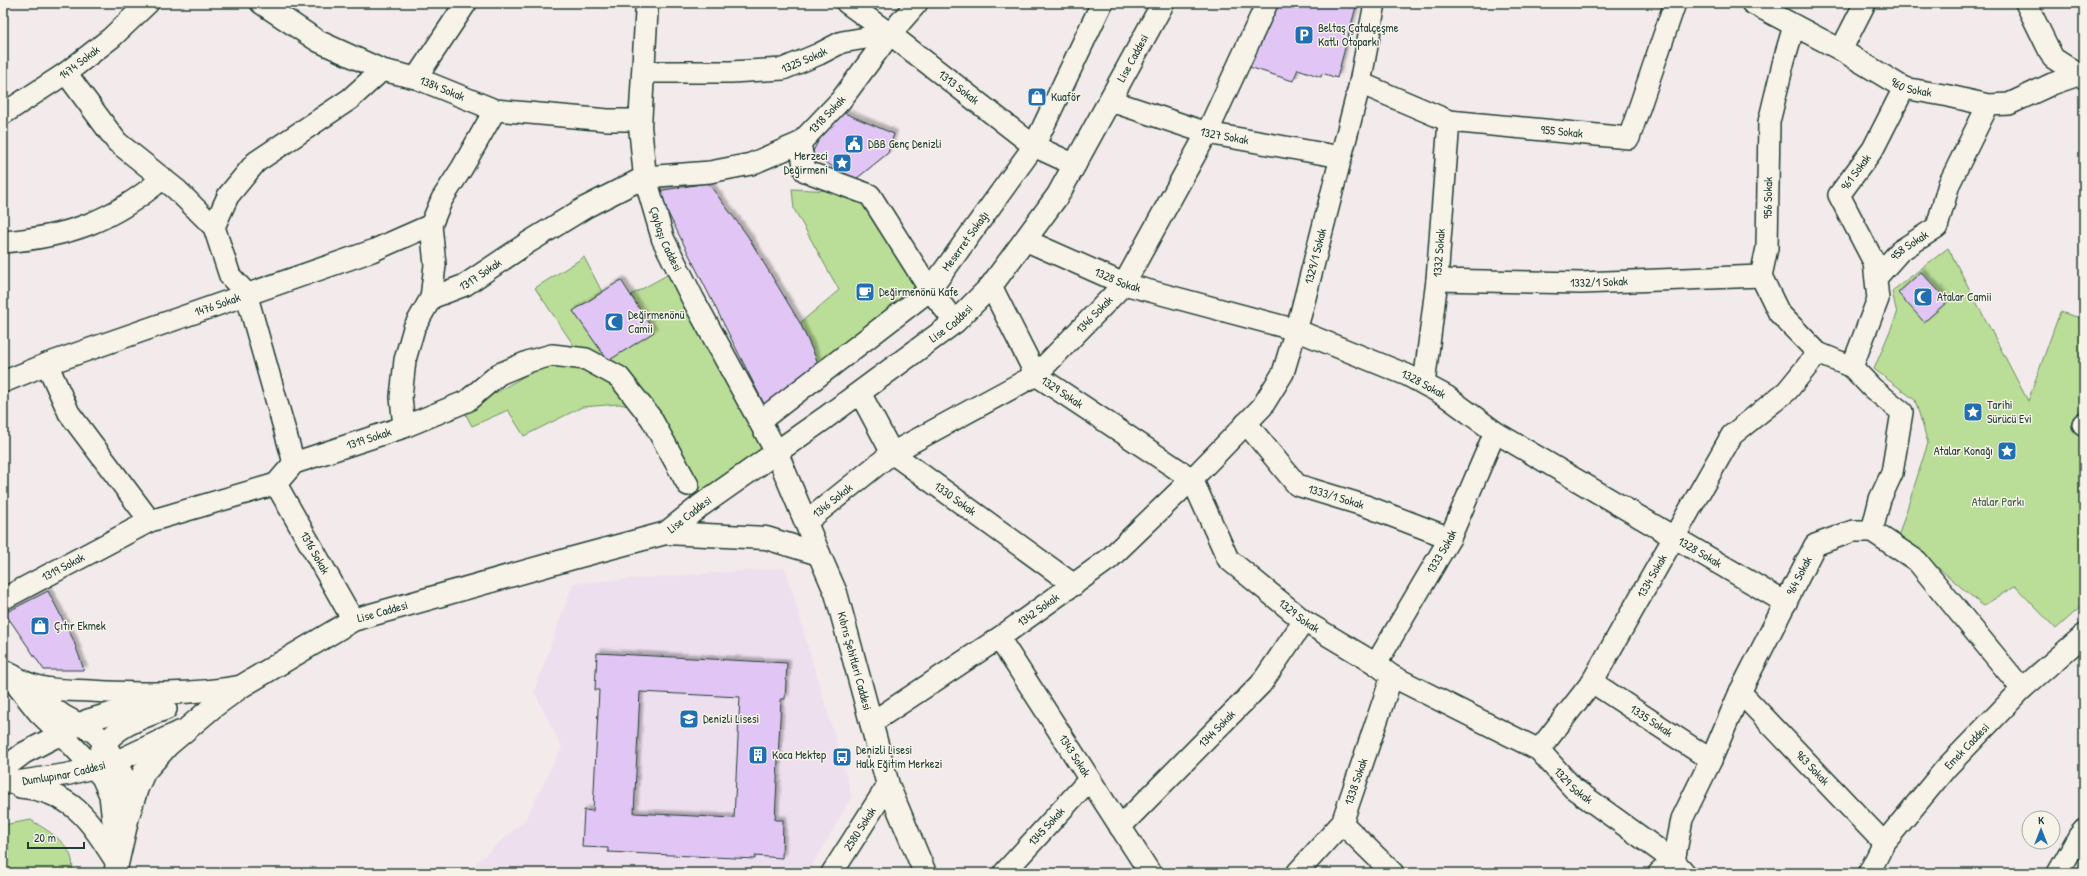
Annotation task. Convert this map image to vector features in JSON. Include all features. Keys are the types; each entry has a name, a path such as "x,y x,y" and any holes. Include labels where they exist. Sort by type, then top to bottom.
{"main road":[{"name":"Çaybaşı Caddesi","path":"647,3 640,120 645,177 664,239 693,299 776,451"},
{"name":"Lise Caddesi","path":"116,869 128,816 144,772 168,745 242,686 354,620 666,533 700,506 860,393 955,322 991,286 1058,195 1111,101 1161,4"},
{"name":"Kıbrıs Şehitleri Caddesi","path":"776,451 836,593 888,785 925,873"},
{"path":"666,533 766,538 820,554"}],"street":[{"name":"1474 Sokak","path":"3,114 66,73 111,38 148,3"},
{"name":"1384 Sokak","path":"261,3 318,41 382,70 416,78 495,110 608,120 640,120"},
{"path":"416,78 466,3"},
{"name":"1313 Sokak","path":"847,3 890,34 1034,146 1075,165"},
{"path":"890,34 917,3"},
{"name":"Meserret Sokağı","path":"760,421 930,290 1034,146 1102,3"},
{"name":"1346 Sokak","path":"806,522 892,453 1036,375 1124,284 1207,133 1267,3"},
{"name":"1329/1 Sokak","path":"1192,479 1262,407 1283,373 1296,330 1360,83 1375,3"},
{"name":"955 Sokak","path":"1360,83 1449,121 1629,138 1675,3"},
{"name":"960 Sokak","path":"1752,3 1841,50 1904,88 1949,96 1988,106 2009,104 2052,84 2082,73"},
{"path":"1841,50 1865,3"},
{"path":"2026,3 2054,58 2082,73"},
{"name":"956 Sokak","path":"1761,276 1767,248 1769,122 1794,26"},
{"name":"1325 Sokak","path":"643,72 783,69 819,54 842,42 890,34"},
{"name":"1318 Sokak","path":"645,177 710,172 751,164 800,143 841,100 890,34"},
{"path":"214,227 228,196 256,162 350,99 382,70"},
{"path":"66,73 117,142 178,190 214,227 230,276 246,293 294,463 276,484"},
{"name":"961 Sokak","path":"1876,278 1874,262 1839,196 1873,149 1904,88"},
{"name":"1327 Sokak","path":"1111,101 1207,133 1341,156"},
{"name":"958 Sokak","path":"1876,278 1900,251 1937,227 1949,184 1988,106"},
{"path":"404,428 401,397 405,360 414,328 431,298 435,265 431,225 442,199 462,168 495,110"},
{"name":"1332 Sokak","path":"1424,384 1437,280 1449,121"},
{"path":"800,143 805,171 870,196 930,290 955,322"},
{"name":"1317 Sokak","path":"431,298 465,285 535,238 586,207 645,177"},
{"path":"3,242 48,237 109,217 132,203 163,178"},
{"name":"1476 Sokak","path":"3,382 47,364 246,293 372,251 431,225"},
{"name":"1328 Sokak","path":"1025,240 1124,284 1296,330 1407,375 1446,396 1494,432 1786,603"},
{"path":"1761,276 1779,313 1818,353 1852,367 1872,388 1902,412 1892,473 1880,499 1872,531 1917,561 2022,689"},
{"name":"1332/1 Sokak","path":"1437,280 1581,283 1761,276"},
{"path":"1852,367 1878,299 1876,278"},
{"name":"1329 Sokak","path":"991,286 1036,375 1192,479 1228,559 1304,622 1384,670 1539,750 1573,788 1673,869"},
{"name":"1334 Sokak","path":"1539,750 1592,682 1732,435 1787,391 1818,353"},
{"name":"1319 Sokak","path":"294,463 354,442 404,428 467,401 499,374 530,361 552,355 586,359 619,377 651,418 688,485"},
{"path":"47,364 69,413 150,521"},
{"name":"1330 Sokak","path":"860,393 892,453 1074,585"},
{"name":"1333/1 Sokak","path":"1246,423 1297,485 1366,506 1450,538"},
{"name":"1333 Sokak","path":"1384,670 1450,538 1494,432"},
{"name":"1342 Sokak","path":"871,723 999,638 1109,559 1192,479"},
{"name":"1319 Sokak","path":"3,599 150,521 276,484"},
{"name":"1316 Sokak","path":"276,484 354,620"},
{"name":"964 Sokak","path":"1673,869 1682,819 1711,760 1740,692 1815,545 1853,531 1872,531"},
{"name":"1344 Sokak","path":"1120,827 1261,684 1304,622"},
{"name":"Emek Caddesi","path":"1869,873 1884,844 1946,768 2022,689 2084,635"},
{"name":"1343 Sokak","path":"999,638 1150,873"},
{"path":"4,669 27,683 53,689 117,693 180,693 211,692 242,686"},
{"path":"4,669 53,709 94,732 104,742"},
{"path":"4,669 39,713 60,733 107,767 127,787 128,816"},
{"name":"1338 Sokak","path":"1297,873 1342,823 1384,670"},
{"name":"1335 Sokak","path":"1592,682 1711,760"},
{"path":"116,869 107,767 99,755 104,742 124,728 154,713 211,692"},
{"name":"963 Sokak","path":"1740,692 1884,844"},
{"path":"3,768 24,753 60,733 80,724 180,693"},
{"name":"Dumlupınar Caddesi","path":"3,785 107,767 191,726"},
{"name":"1345 Sokak","path":"1004,873 1089,780"},
{"path":"3,785 41,789 67,801 83,815 97,831 116,869"},
{"name":"2580 Sokak","path":"832,873 888,785"},
{"path":"1342,823 1393,873"},
{"path":"2058,873 2082,835"}],"shaded area":[{"name":"Denizli Lisesi","path":"785,568 852,796 808,873 465,873 525,820 562,747 534,692 573,583"}],"green space":[{"path":"792,189 856,192 917,288 820,367 800,323 839,290 794,209"},
{"name":"Atalar Parkı","path":"1948,248 2028,401 2060,312 2084,319 2084,404 2077,415 2084,425 2084,604 2056,629 2015,586 1983,606 1899,534 1928,443 1915,400 1874,369 1897,314 1892,291"},
{"path":"584,257 602,292 573,311 608,360 654,332 631,295 678,269 776,451 700,506 643,409 619,404 582,407 524,436 508,410 472,426 464,411 575,347 535,288"},
{"path":"31,820 61,841 71,855 72,873 3,873 3,825"}],"building":[{"name":"Beltaş Çatalçeşme Katlı Otoparkı","path":"1274,3 1357,3 1337,78 1322,73 1321,77 1298,69 1293,81 1246,66"},
{"name":"DBB Genç Denizli","path":"835,109 894,134 888,153 856,179 811,155"},
{"path":"708,183 747,235 800,323 820,367 765,406 657,191"},
{"name":"Atalar Camii","path":"1921,272 1948,301 1924,322 1898,293"},
{"name":"Değirmenönü Camii","path":"621,280 654,332 608,361 573,311"},
{"name":"Çıtır Ekmek","path":"48,591 73,639 84,670 44,670 5,613"},
{"name":"Koca Mektep","path":"597,653 787,663 785,699 781,699 775,820 783,820 782,858 755,856 755,859 608,852 608,848 582,847 584,810 593,811 599,690 595,690","holes":["640,692 740,697 734,818 634,813"]}],"place":[{"name":"Beltaş Çatalçeşme Katlı Otoparkı","path":"1304,35"},
{"name":"Kuaför","path":"1037,97"},
{"name":"DBB Genç Denizli","path":"854,144"},
{"name":"Merzeci Değirmeni","path":"842,163"},
{"name":"Değirmenönü Kafe","path":"865,292"},
{"name":"Atalar Camii","path":"1923,297"},
{"name":"Değirmenönü Camii","path":"614,322"},
{"name":"Tarihi Sürücü Evi","path":"1973,412"},
{"name":"Atalar Konağı","path":"2007,451"},
{"name":"Çıtır Ekmek","path":"40,626"},
{"name":"Denizli Lisesi","path":"689,719"},
{"name":"Koca Mektep","path":"758,755"},
{"name":"Denizli Lisesi Halk Eğitim Merkezi","path":"842,757"}]}
